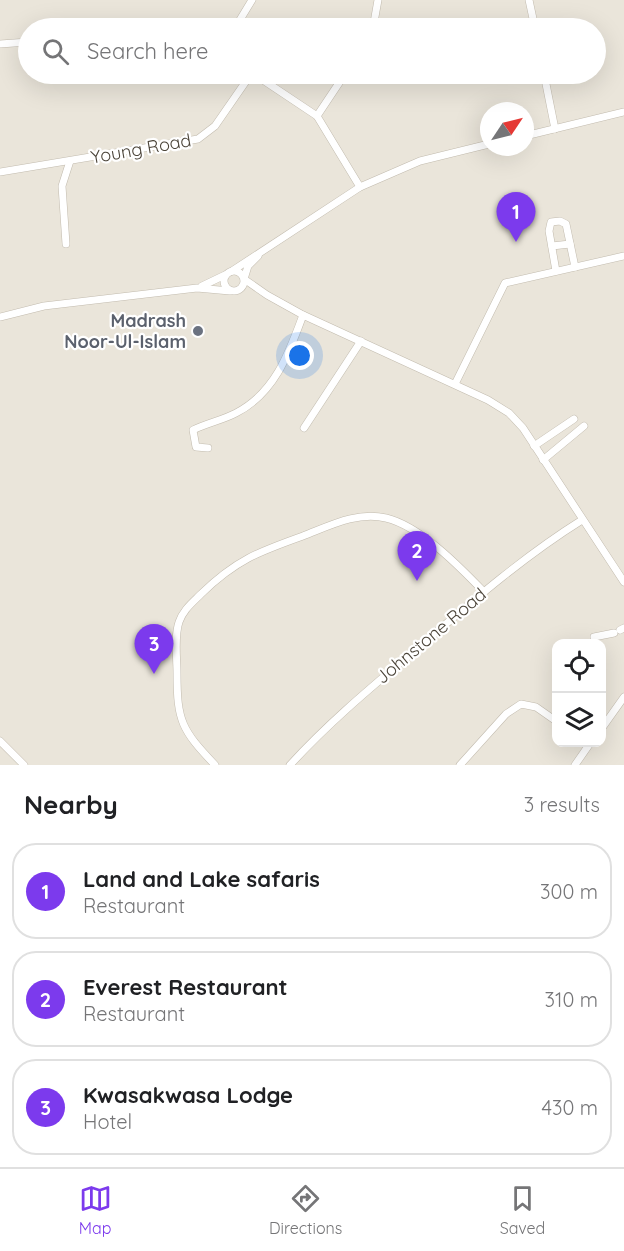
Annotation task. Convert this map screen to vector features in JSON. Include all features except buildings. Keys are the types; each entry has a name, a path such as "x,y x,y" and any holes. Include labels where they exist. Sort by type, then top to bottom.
{"street":[{"path":"241,18 252,0"},
{"path":"375,18 378,0"},
{"path":"529,0 533,18"},
{"path":"0,44 18,43"},
{"name":"Young Road","path":"0,172 198,139 215,126 245,84"},
{"path":"267,84 317,116 360,187"},
{"path":"317,116 338,84"},
{"path":"546,84 555,129"},
{"path":"534,134 624,112"},
{"path":"197,288 258,256 320,210 360,187 420,161 480,146"},
{"path":"66,244 62,186 70,160"},
{"path":"556,272 549,226 551,222 560,221 566,224 575,267"},
{"path":"552,246 570,244"},
{"path":"234,291 243,286 248,266 258,256"},
{"path":"455,384 501,288 510,281 624,256"},
{"path":"234,291 223,282 229,273 238,272 267,295 303,315 455,384 509,413 543,459 624,582"},
{"path":"0,317 44,306 197,288 267,295"},
{"path":"208,448 195,446 193,430 235,414 259,395 282,367 303,315"},
{"path":"304,428 361,341"},
{"path":"534,446 574,418"},
{"path":"543,459 584,426"},
{"path":"215,765 189,736 180,719 177,700 177,629 187,608 221,575 241,560 352,518 372,516 392,520 413,531 433,545 484,592"},
{"name":"Johnstone Road","path":"290,765 330,723 484,592 534,551 582,520"},
{"path":"594,638 620,631"},
{"path":"606,723 624,697"},
{"path":"460,765 506,714 521,704 536,707 552,718"},
{"path":"0,741 24,765"},
{"path":"575,765 587,747"}],"shaded area":[{"path":"0,0 624,0 624,765 0,765"}],"place":[{"name":"Land and Lake safaris","path":"516,242"},
{"name":"Madrash Noor-Ul-Islam","path":"198,331"},
{"name":"Everest Restaurant","path":"417,581"},
{"name":"Kwasakwasa Lodge","path":"154,674"}]}
